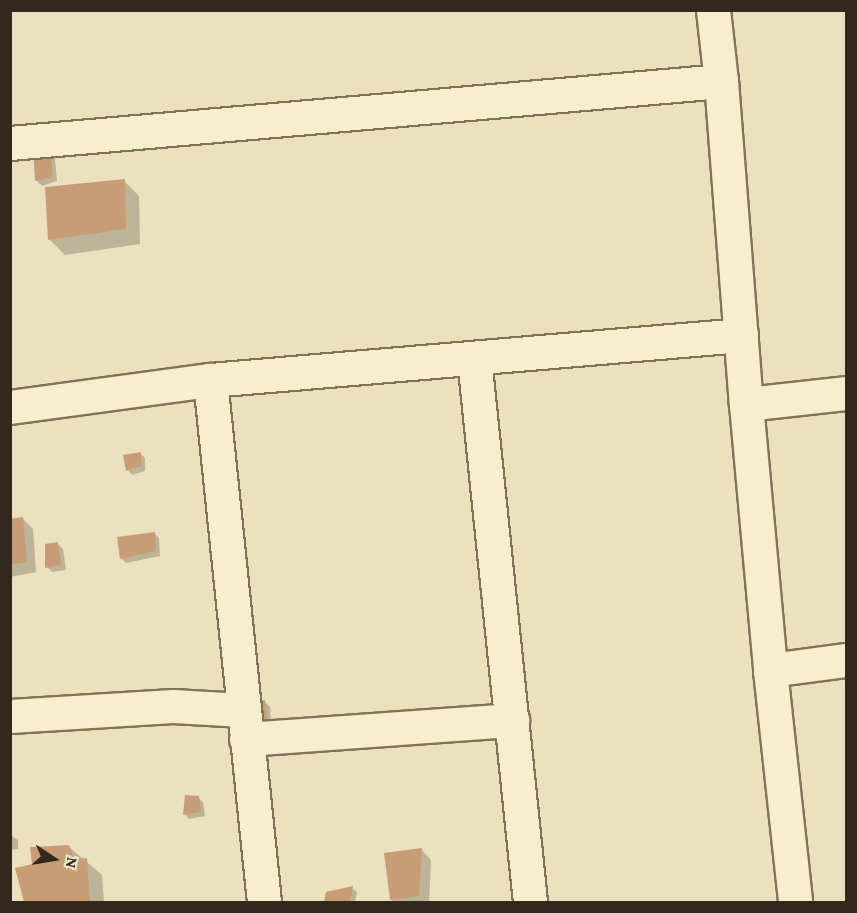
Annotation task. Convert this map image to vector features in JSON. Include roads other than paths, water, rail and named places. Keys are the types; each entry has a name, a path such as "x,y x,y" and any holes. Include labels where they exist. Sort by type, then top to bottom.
{"street":[{"path":"713,10 721,81 746,404 770,670 795,903"},
{"path":"10,143 721,81"},
{"path":"10,407 210,380 741,335"},
{"path":"474,358 530,903"},
{"path":"210,380 264,903"},
{"path":"746,404 846,393"},
{"path":"770,670 846,660"},
{"path":"10,716 173,706 245,724 512,720"}]}
